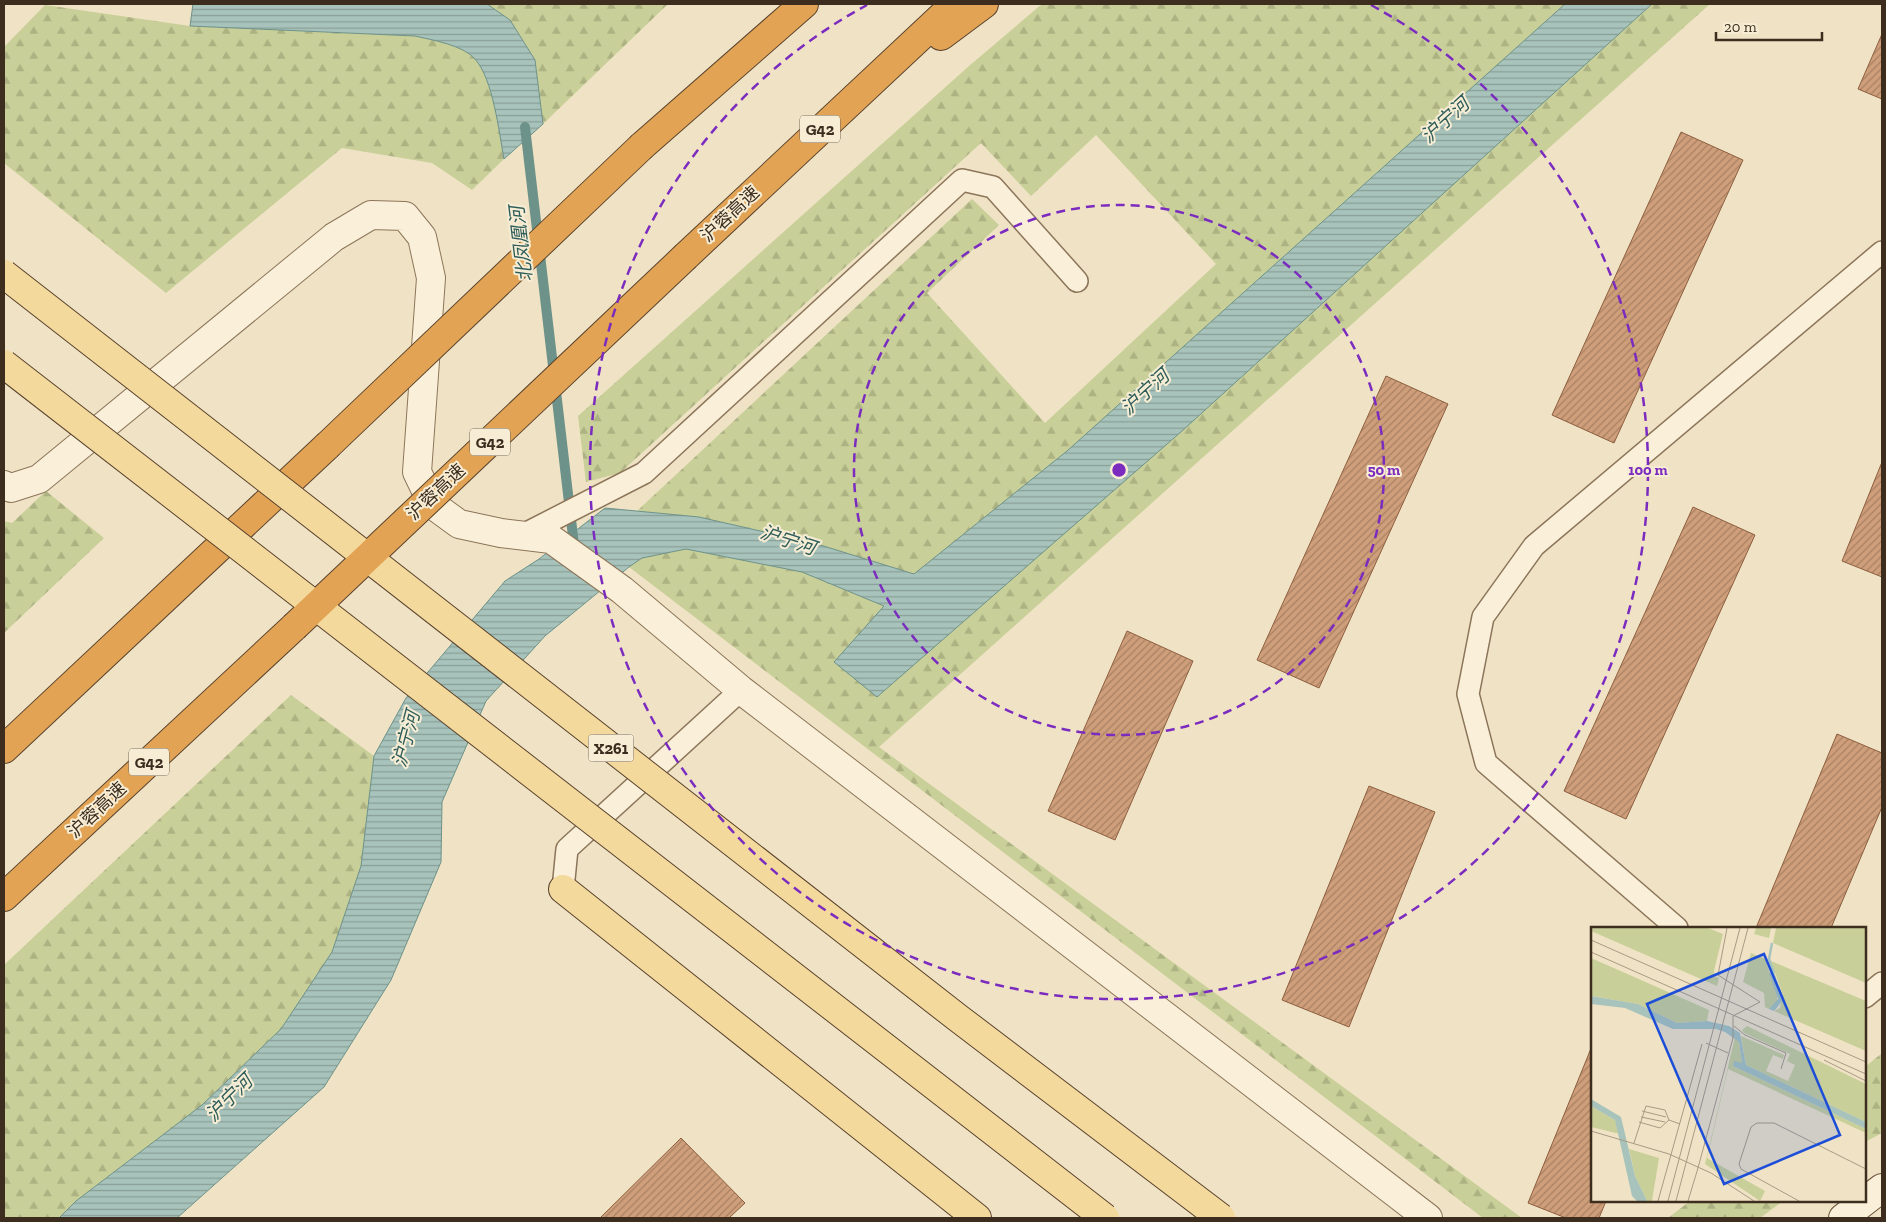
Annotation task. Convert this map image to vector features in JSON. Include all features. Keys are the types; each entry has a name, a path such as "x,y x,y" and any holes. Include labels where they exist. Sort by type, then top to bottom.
{"highway":[{"path":"4,749 642,146 804,4"},
{"name":"沪蓉高速","path":"4,897 294,627 824,125 955,4"},
{"path":"824,125 984,4"}],"main road":[{"name":"X261","path":"4,274 958,1018 1220,1218"},
{"path":"4,364 1105,1218"},
{"path":"563,889 977,1218"}],"street":[{"path":"4,486 11,488 38,479 334,237 371,215 405,216 422,237 431,278 418,472 434,505 459,524 521,536 550,530 741,690 1428,1218"},
{"path":"1866,1201 1882,1188"},
{"path":"1844,1218 1864,1202"}],"lane":[{"path":"550,530 592,499 644,473 962,180 993,187 1077,282"},
{"path":"1676,927 1486,763 1468,694 1483,617 1534,546 1882,252"},
{"path":"563,889 567,849 741,690"},
{"path":"1866,996 1882,983"}],"green space":[{"path":"487,4 668,4 543,124 535,60 510,20"},
{"path":"1042,4 1565,4 1067,451 914,574 817,544 699,517 637,511 972,199 999,225 927,293 1045,423 1216,264 1096,135 1031,196 981,143 620,473 586,482 578,416 969,66"},
{"path":"1652,4 1710,4 879,747 1522,1218 1483,1218 629,567 642,558 686,549 802,572 884,606 877,696 1182,431"},
{"path":"45,5 190,26 415,36 447,44 470,54 481,68 491,92 504,159 472,190 432,163 342,148 166,293 4,163 4,47"},
{"path":"46,491 104,538 4,633 4,521 12,523"},
{"path":"291,695 374,756 361,866 332,952 281,1029 202,1105 76,1201 59,1218 4,1218 4,965"},
{"path":"1882,1053 1882,1133 1866,1141 1866,1066"},
{"path":"1689,1202 1782,1202 1760,1218 1668,1218"}],"water":[{"path":"193,4 487,4 510,20 535,60 543,124 504,159 491,92 475,59 463,50 415,36 190,26"},
{"name":"沪宁河","path":"1565,4 1652,4 1182,431 877,697 834,662 884,606 802,572 686,549 642,558 629,567 545,636 486,701 442,802 441,862 391,980 324,1087 177,1218 59,1218 76,1201 202,1105 281,1029 332,952 361,866 374,756 406,698 505,581 539,559 605,508 699,517 817,544 914,574 1067,451"}],"building":[{"path":"1882,34 1882,99 1858,89"},
{"path":"1681,132 1743,160 1614,443 1552,415"},
{"path":"1386,376 1448,404 1319,688 1257,660"},
{"path":"1882,462 1882,577 1842,561"},
{"path":"1693,507 1755,535 1626,819 1564,791"},
{"path":"1127,631 1193,661 1115,840 1048,811"},
{"path":"1837,734 1882,753 1882,807 1831,927 1756,927"},
{"path":"1369,786 1435,812 1349,1027 1282,1000"},
{"path":"1591,1048 1591,1202 1606,1202 1599,1218 1566,1218 1528,1203"},
{"path":"681,1138 745,1203 729,1218 600,1218"}],"waterway":[{"name":"北凤凰河","path":"525,127 574,545"}]}
